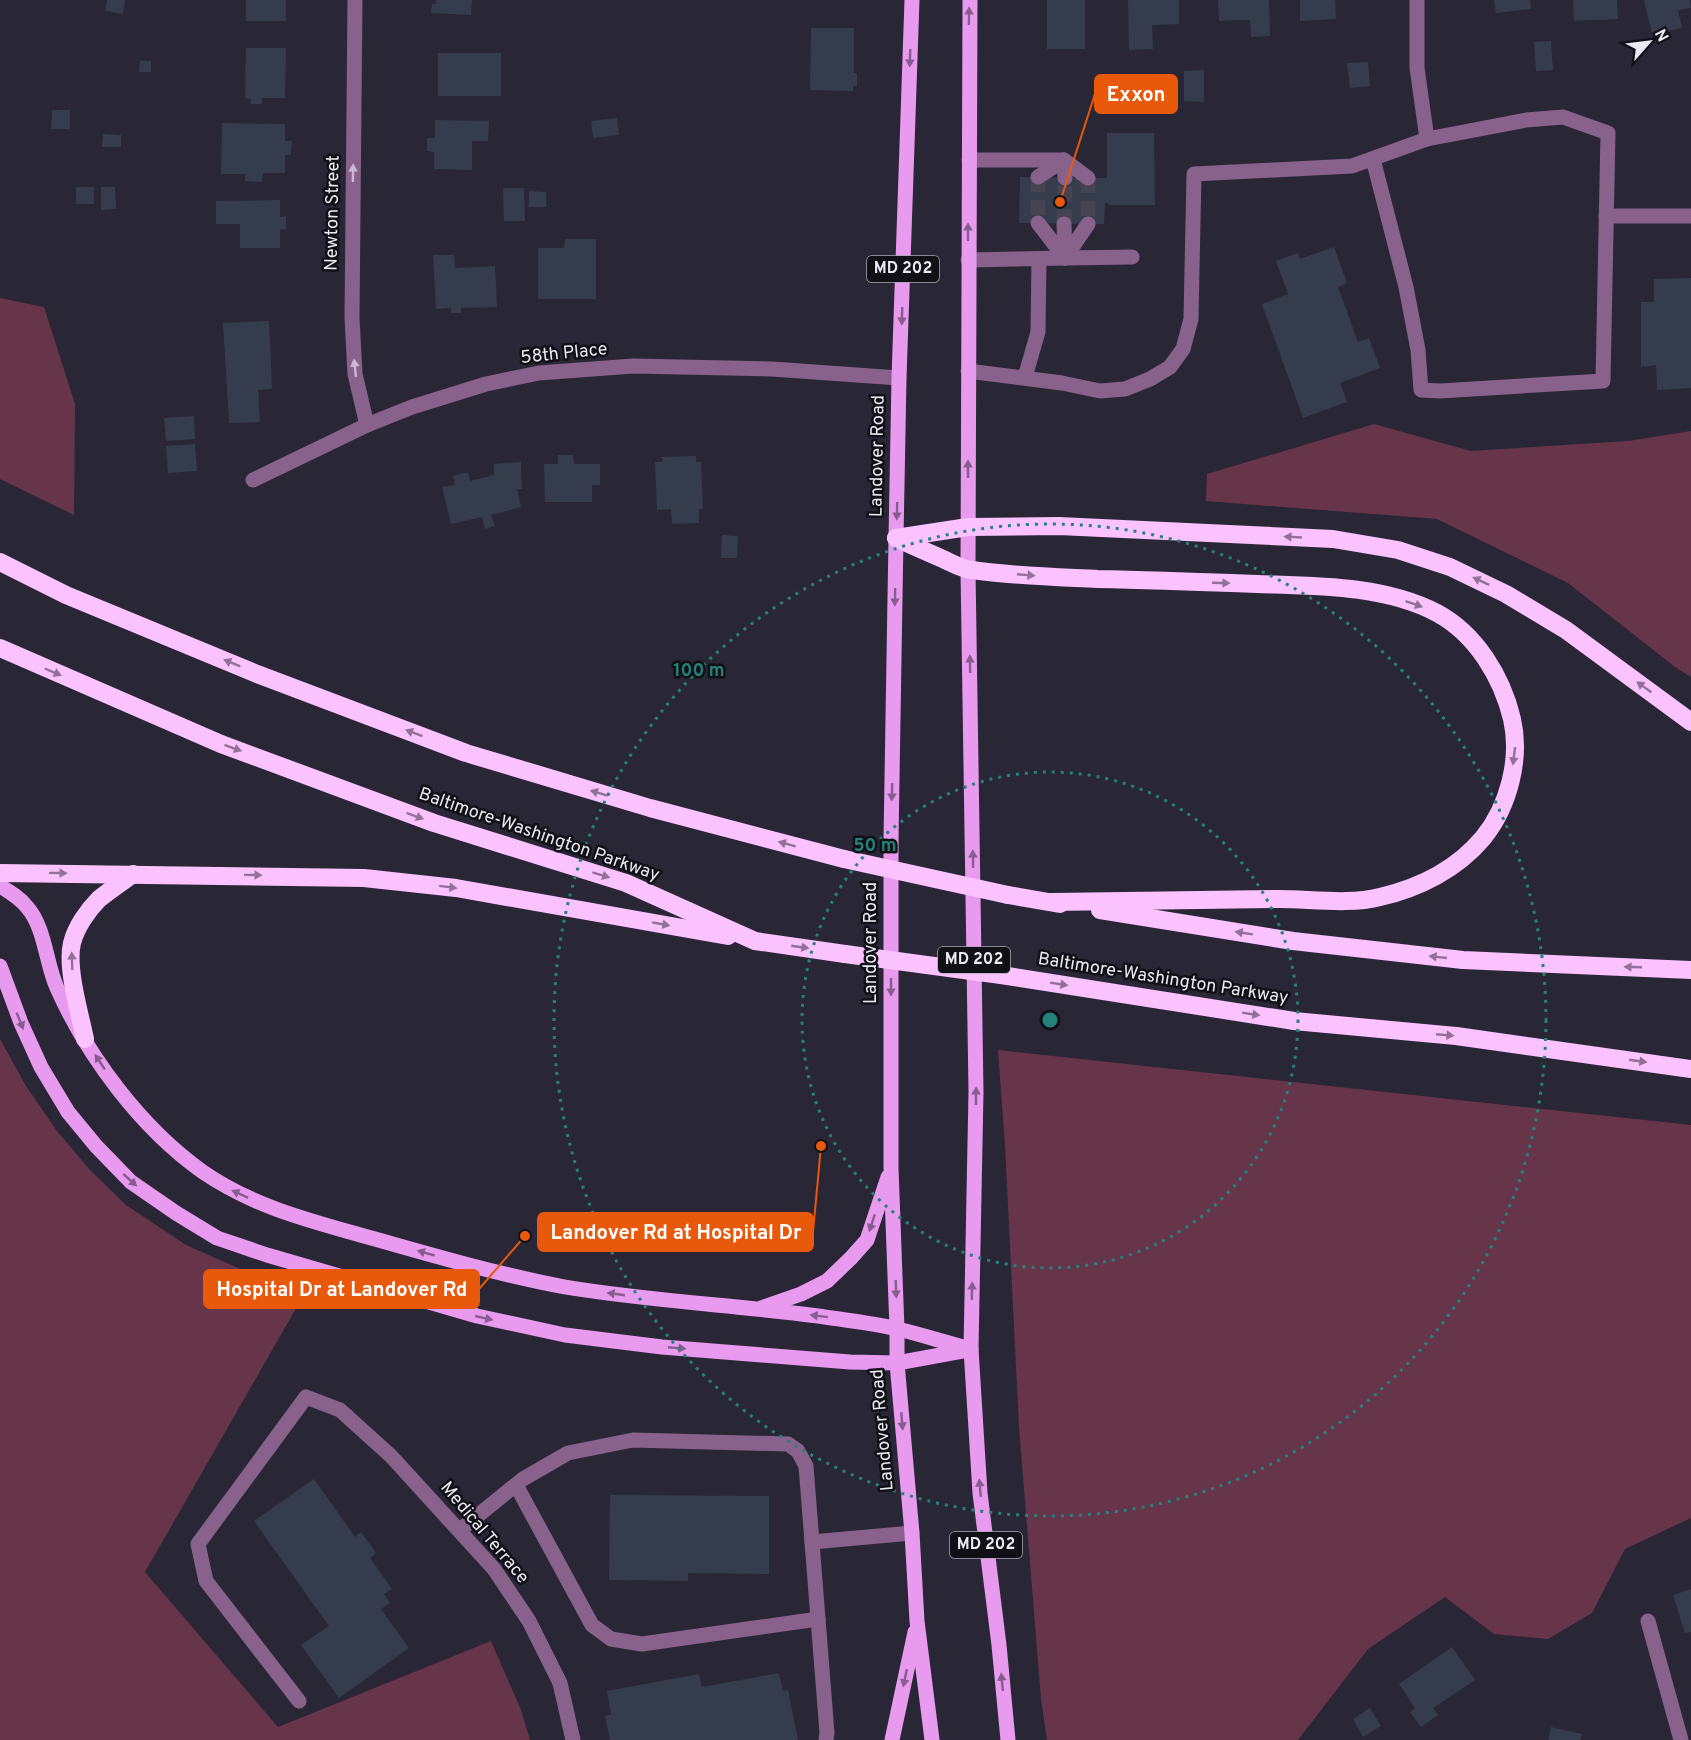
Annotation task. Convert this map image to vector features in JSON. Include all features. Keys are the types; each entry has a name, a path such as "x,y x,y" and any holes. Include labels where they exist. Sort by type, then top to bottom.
{"highway":[{"path":"896,538 968,527 1059,526 1333,539 1398,550 1450,567 1506,594 1566,630 1691,722"},
{"path":"896,538 968,570 1055,577 1329,586 1380,594 1438,614 1458,628 1477,647 1494,671 1507,699 1516,745 1506,795 1498,815 1483,838 1466,855 1427,882 1376,898 1341,900 1051,902"},
{"path":"0,562 66,596 257,674 466,753 650,808 844,859 1008,896 1293,941 1463,960 1691,969"},
{"name":"Baltimore-Washington Parkway","path":"0,648 221,744 434,823 626,883 755,941 1001,975 1294,1021 1456,1036 1691,1069"},
{"path":"0,873 364,878 456,888 755,941"},
{"path":"85,1039 74,985 71,962 72,943 81,923 99,900 133,874"}],"main road":[{"name":"Landover Road","path":"912,0 896,538 891,840 891,1168 897,1363 912,1533 917,1621 932,1740"},
{"name":"MD 202","path":"970,0 968,570 976,1092 971,1349 980,1493 1008,1740"},
{"path":"0,886 29,908 40,931 56,986 85,1039 111,1079 133,1107 170,1145 202,1171 234,1192 287,1214 483,1269 566,1287 662,1300 758,1308 897,1329 971,1349"},
{"path":"0,966 21,1023 41,1067 75,1120 96,1146 131,1182 176,1214 217,1238 267,1255 477,1316 565,1335 674,1348 850,1362 897,1363 971,1349"},
{"path":"758,1308 801,1294 827,1281 851,1258 867,1240 891,1168"},
{"path":"891,1740 917,1621"}],"street":[{"name":"Newton Street","path":"355,0 352,318 355,374 368,425"},
{"path":"1417,0 1417,68 1427,139"},
{"path":"968,371 1025,377 1100,391 1125,389 1150,379 1170,367 1183,349 1191,319 1194,174 1352,166 1427,139 1526,120 1563,117 1608,133 1603,381 1440,391 1421,390 1418,350 1406,287 1374,159"},
{"path":"969,160 1064,160 1088,178"},
{"path":"1038,177 1064,160"},
{"path":"1064,160 1065,178"},
{"path":"1606,216 1691,216"},
{"path":"1038,223 1065,258"},
{"path":"1064,224 1065,258"},
{"path":"1065,258 1088,224"},
{"path":"968,260 1132,256"},
{"path":"1025,377 1038,332 1040,259"},
{"name":"58th Place","path":"253,480 368,425 412,407 486,384 539,373 633,366 772,369 899,378"},
{"name":"Medical Terrace","path":"298,1701 206,1581 198,1544 306,1397 340,1410 391,1456 494,1569 529,1620 560,1683 573,1740"},
{"path":"460,1530 523,1479 568,1454 633,1440 788,1444 798,1451 806,1466 828,1733 826,1740"},
{"path":"516,1485 592,1625 611,1639 642,1644 818,1619"},
{"path":"812,1542 912,1533"},
{"path":"1648,1621 1681,1740"}],"shaded area":[{"path":"0,298 44,307 75,404 74,515 0,479"},
{"path":"1374,424 1471,451 1628,441 1691,431 1691,677 1568,583 1437,519 1206,501 1207,474"},
{"path":"0,1039 26,1086 57,1131 90,1170 126,1205 186,1245 245,1271 306,1291 145,1572 278,1727 491,1641 521,1710 530,1740 0,1740"},
{"path":"998,1050 1691,1125 1691,1518 1625,1549 1592,1613 1548,1639 1494,1634 1445,1597 1368,1649 1298,1740 1047,1740 1041,1699 1019,1427"}],"building":[{"path":"107,0 125,0 123,14 105,11"},
{"path":"246,0 286,0 286,21 246,21"},
{"path":"436,0 472,0 471,15 431,13 432,4 436,4"},
{"path":"1047,0 1085,0 1085,49 1047,49"},
{"path":"1128,0 1179,0 1179,24 1152,25 1153,49 1129,50"},
{"path":"1218,0 1269,0 1270,36 1251,37 1250,20 1219,21"},
{"path":"1300,0 1335,0 1336,19 1300,21"},
{"path":"1494,0 1530,0 1531,9 1496,13"},
{"path":"1573,0 1617,0 1618,19 1574,21"},
{"path":"1644,0 1690,0 1691,8 1678,10 1682,28 1652,34"},
{"path":"811,28 854,28 854,73 857,73 857,87 853,86 853,91 810,90"},
{"path":"1551,41 1553,70 1536,71 1534,42"},
{"path":"246,48 286,48 285,98 262,98 262,104 250,104 251,99 245,98"},
{"path":"438,53 501,53 501,96 438,96"},
{"path":"140,61 151,61 151,72 139,72"},
{"path":"1368,62 1370,86 1350,88 1347,63"},
{"path":"1204,70 1204,102 1184,101 1184,71"},
{"path":"52,110 70,110 70,129 51,129"},
{"path":"617,118 619,135 593,138 591,121"},
{"path":"435,120 489,121 488,141 472,141 472,170 434,169 434,152 427,151 427,138 435,138"},
{"path":"222,123 285,124 285,141 292,141 291,155 285,155 285,173 263,173 262,182 245,181 245,174 221,174"},
{"path":"1107,133 1154,133 1155,205 1108,205 1105,203 1104,224 1019,223 1020,177 1107,178"},
{"path":"103,134 121,135 121,147 102,147"},
{"path":"76,187 94,187 94,204 76,204"},
{"path":"101,187 115,187 116,209 101,210"},
{"path":"503,188 524,188 525,221 504,221"},
{"path":"529,191 546,192 546,207 529,207"},
{"path":"280,200 280,217 286,216 286,229 280,230 280,248 240,248 240,224 216,224 216,201"},
{"path":"565,239 596,239 596,299 538,299 538,248 564,248"},
{"path":"1334,247 1347,283 1338,287 1358,342 1369,338 1380,368 1340,383 1347,402 1303,418 1262,304 1288,294 1276,261 1298,253 1300,259"},
{"path":"433,255 454,255 455,268 495,266 497,307 461,308 461,313 451,313 451,308 436,309"},
{"path":"1691,278 1691,388 1657,390 1656,365 1641,367 1641,302 1654,302 1654,279"},
{"path":"269,321 272,389 258,390 260,422 229,423 223,323"},
{"path":"194,416 195,439 166,441 164,418"},
{"path":"195,444 197,471 168,473 166,446"},
{"path":"558,455 573,455 574,464 600,464 600,485 592,485 592,502 545,502 544,464 558,464"},
{"path":"696,456 696,462 701,462 703,509 699,509 699,523 672,524 671,509 657,510 655,462 662,462 662,457"},
{"path":"521,462 522,489 517,489 521,507 491,515 495,526 485,529 482,517 451,524 442,487 455,485 453,476 468,472 470,481 494,475 494,464"},
{"path":"722,535 738,536 737,558 721,558"},
{"path":"314,1479 355,1537 361,1532 376,1553 370,1558 392,1589 384,1594 390,1603 381,1609 409,1648 339,1698 301,1645 329,1626 254,1521"},
{"path":"610,1495 769,1496 769,1574 688,1573 688,1581 609,1580"},
{"path":"1691,1589 1691,1632 1685,1633 1673,1595"},
{"path":"1452,1647 1475,1680 1433,1708 1438,1715 1421,1727 1410,1712 1415,1708 1399,1684"},
{"path":"779,1673 783,1691 788,1690 798,1740 610,1740 605,1716 611,1715 607,1691 699,1674 702,1687"},
{"path":"1370,1708 1381,1726 1363,1737 1353,1719"},
{"path":"1551,1727 1582,1734 1580,1740 1548,1740"}],"tunnel":[{"path":"1038,177 1038,223"},
{"path":"1064,224 1065,178"},
{"path":"1088,178 1088,224"}],"place":[{"name":"Exxon","path":"1060,202"},
{"name":"Landover Rd at Hospital Dr","path":"821,1146"},
{"name":"Hospital Dr at Landover Rd","path":"525,1236"}]}
